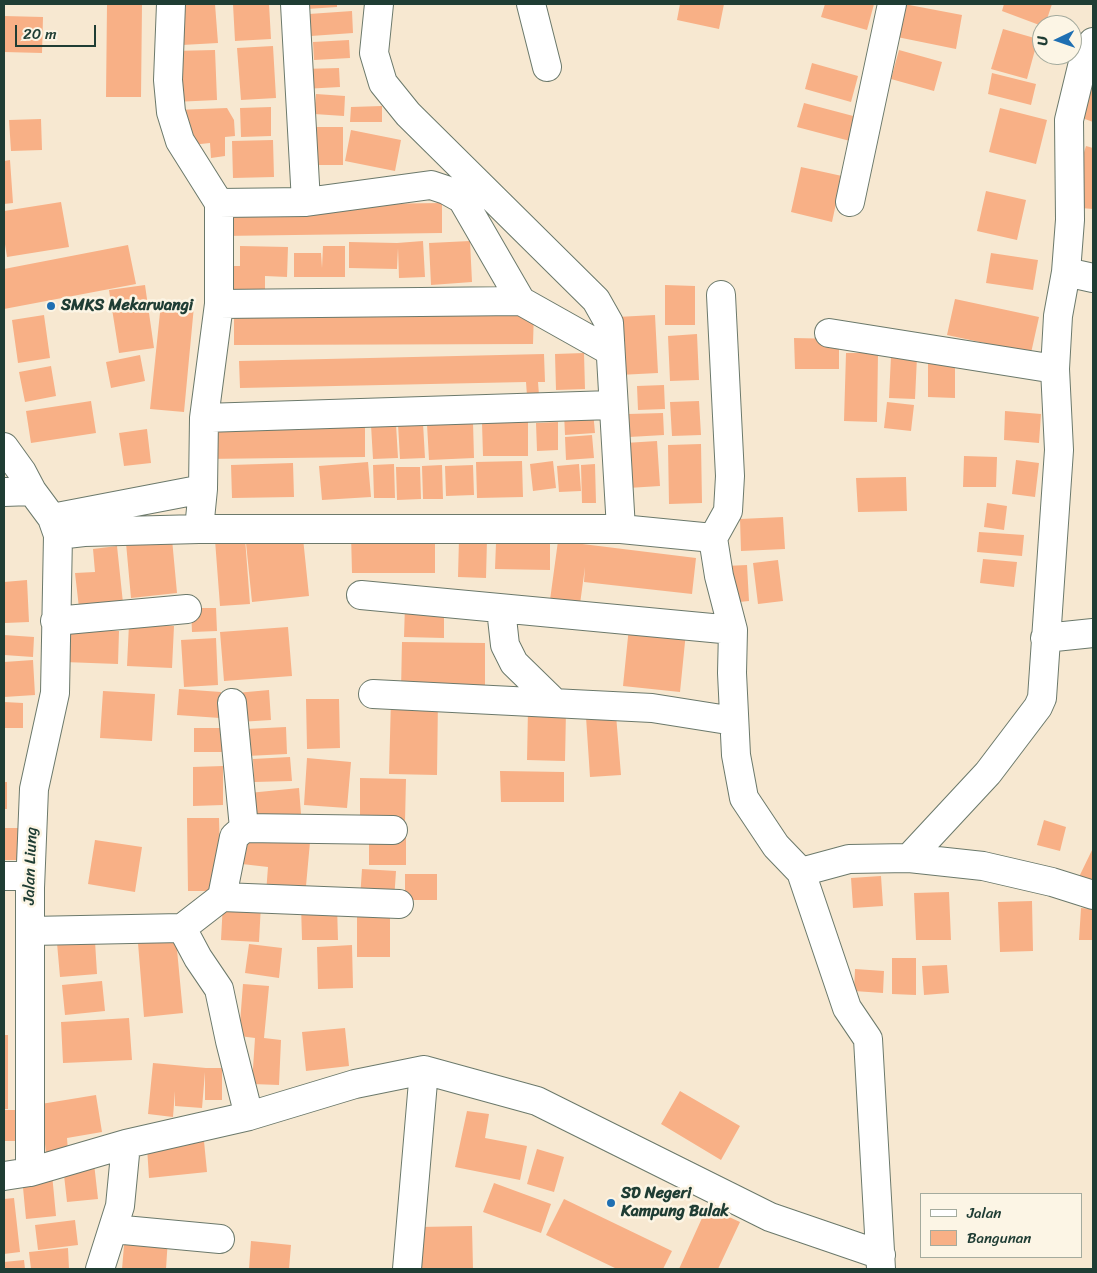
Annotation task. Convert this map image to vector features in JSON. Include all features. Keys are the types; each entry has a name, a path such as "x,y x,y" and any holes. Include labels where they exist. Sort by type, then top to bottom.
{"street":[{"path":"171,4 168,80 171,112 180,141 219,203 219,304 204,418 203,489 199,529"},
{"path":"295,4 306,202"},
{"path":"379,4 374,52 383,83 408,114 596,300 609,323 612,406 621,529"},
{"path":"531,4 547,67"},
{"path":"850,202 892,4"},
{"path":"910,858 988,773 1038,707 1042,698 1059,450 1055,369 1058,316 1066,272 1070,220 1069,120 1086,50 1093,42"},
{"path":"219,203 306,202 431,185 446,190 462,200 521,301"},
{"path":"1066,272 1093,278"},
{"path":"4,1176 30,1172 126,1144 249,1116 355,1084 424,1070 537,1101 770,1217 881,1262 868,1040 846,1008 801,872 776,846 744,798 736,755 733,630 719,576 713,538 728,511 730,476 721,295"},
{"path":"219,304 521,301 610,350"},
{"path":"829,333 1055,369"},
{"path":"204,418 612,406"},
{"path":"4,448 22,472 55,526 84,532 199,529 621,529 713,538"},
{"path":"55,526 203,489"},
{"path":"4,492 32,491"},
{"name":"Jalan Liung","path":"30,1172 30,931 17,876 55,693 55,526"},
{"path":"361,596 733,630"},
{"path":"55,621 187,609"},
{"path":"501,609 505,645 514,663 554,703"},
{"path":"1045,638 1093,633"},
{"path":"373,694 652,708 734,721"},
{"path":"232,703 244,828"},
{"path":"222,897 234,837 244,828 393,830"},
{"path":"801,872 849,859 910,858 982,866 1052,882 1093,895"},
{"path":"30,931 182,928 222,897 399,904"},
{"path":"182,928 198,958 219,989 249,1116"},
{"path":"407,1269 424,1070"},
{"path":"100,1269 120,1206 126,1144"},
{"path":"112,1229 220,1239"}],"building":[{"path":"179,4 215,4 218,43 182,45"},
{"path":"233,4 269,4 271,39 235,41"},
{"path":"307,4 337,4 337,7 307,9"},
{"path":"680,4 724,4 719,29 677,20"},
{"path":"825,4 874,4 867,30 821,17"},
{"path":"904,4 962,15 956,49 897,37"},
{"path":"1004,4 1052,4 1048,15 1032,15 1032,22 1002,11"},
{"path":"107,5 142,5 141,97 106,97"},
{"path":"352,11 353,33 311,36 309,14"},
{"path":"4,16 43,17 42,53 4,52"},
{"path":"1003,29 1032,37 1032,61 1027,79 991,69"},
{"path":"349,40 350,58 314,60 313,42"},
{"path":"273,46 276,98 241,100 237,48"},
{"path":"215,50 217,100 174,102 172,51"},
{"path":"899,50 942,62 934,91 891,79"},
{"path":"812,63 858,76 851,102 805,89"},
{"path":"339,68 340,87 303,89 302,69"},
{"path":"992,73 1036,84 1031,105 988,94"},
{"path":"1086,78 1093,80 1093,122 1074,115"},
{"path":"316,94 345,96 344,116 314,114"},
{"path":"804,103 857,117 850,141 797,127"},
{"path":"382,106 382,122 350,122 351,107"},
{"path":"271,107 271,136 241,137 240,108"},
{"path":"227,108 234,120 235,136 225,137 225,156 211,158 210,143 191,145 176,110"},
{"path":"1000,108 1047,120 1036,164 989,152"},
{"path":"41,119 42,150 11,151 9,120"},
{"path":"305,127 343,127 343,165 305,165"},
{"path":"351,130 401,140 395,171 345,161"},
{"path":"273,140 274,177 233,178 232,141"},
{"path":"1086,146 1093,148 1093,209 1081,208 1083,175 1077,174"},
{"path":"10,160 13,203 4,204 4,161"},
{"path":"801,167 842,176 832,222 791,212"},
{"path":"986,191 1026,200 1017,240 977,231"},
{"path":"61,202 69,247 7,257 4,238 4,211"},
{"path":"442,203 442,233 221,236 220,206"},
{"path":"423,241 425,277 399,278 398,248 397,269 349,268 349,242 397,243"},
{"path":"470,241 472,282 431,285 429,243"},
{"path":"128,245 136,284 4,309 4,269"},
{"path":"240,246 288,247 287,277 265,276 265,289 225,289 225,266 240,266"},
{"path":"323,246 345,246 345,277 294,277 294,253 321,253 322,268"},
{"path":"991,253 1038,260 1033,290 986,283"},
{"path":"145,285 154,348 119,353 109,290"},
{"path":"665,285 695,286 695,325 665,325"},
{"path":"955,299 1039,317 1031,353 947,335"},
{"path":"161,303 194,306 184,412 150,409"},
{"path":"534,311 533,344 234,345 234,312"},
{"path":"44,315 50,358 18,363 12,320"},
{"path":"655,315 658,373 619,375 617,317"},
{"path":"697,334 699,380 670,381 668,336"},
{"path":"794,338 839,339 839,369 795,369"},
{"path":"584,353 585,389 556,390 555,354"},
{"path":"846,353 878,353 877,422 844,421"},
{"path":"544,354 545,382 538,382 539,395 527,396 526,382 240,388 239,361"},
{"path":"140,355 145,381 111,388 106,362"},
{"path":"891,356 917,357 915,399 889,398"},
{"path":"928,356 955,356 955,398 928,397"},
{"path":"51,366 56,396 25,402 19,372"},
{"path":"664,385 665,409 638,410 637,386"},
{"path":"91,401 96,433 31,443 26,411"},
{"path":"699,401 701,435 672,436 670,402"},
{"path":"887,402 914,405 911,431 884,428"},
{"path":"593,411 595,433 565,435 564,413"},
{"path":"1005,411 1041,414 1039,443 1004,440"},
{"path":"663,413 664,435 629,437 628,414"},
{"path":"473,422 474,458 429,460 427,424"},
{"path":"528,422 528,456 483,456 482,423"},
{"path":"558,422 558,450 537,451 536,423"},
{"path":"423,423 425,458 400,459 398,424"},
{"path":"365,424 365,457 204,459 204,427"},
{"path":"396,424 398,458 373,459 371,425"},
{"path":"147,429 151,463 124,466 119,433"},
{"path":"592,435 594,458 566,460 565,437"},
{"path":"657,441 660,486 628,488 625,443"},
{"path":"701,444 702,503 669,504 668,445"},
{"path":"964,456 997,457 996,487 963,487"},
{"path":"1016,460 1039,463 1035,497 1012,494"},
{"path":"522,461 523,497 477,498 476,462"},
{"path":"553,461 556,488 533,491 530,464"},
{"path":"368,462 371,497 322,500 319,466"},
{"path":"293,463 294,497 232,498 231,465"},
{"path":"394,464 395,498 374,498 373,465"},
{"path":"579,464 581,491 559,492 557,466"},
{"path":"595,464 596,503 582,503 581,465"},
{"path":"442,465 443,499 423,499 422,466"},
{"path":"473,465 474,495 446,496 445,466"},
{"path":"396,467 420,467 421,499 397,500"},
{"path":"906,477 907,511 858,512 856,478"},
{"path":"987,503 1007,506 1004,530 984,527"},
{"path":"783,517 785,549 741,551 740,519"},
{"path":"979,532 1024,535 1022,556 977,552"},
{"path":"351,534 435,534 435,573 352,573"},
{"path":"245,538 250,604 220,606 215,540"},
{"path":"303,538 309,596 252,602 246,543"},
{"path":"459,538 487,539 486,578 458,577"},
{"path":"172,539 177,593 131,598 126,543"},
{"path":"558,541 696,558 692,594 584,582 585,567 580,604 550,600"},
{"path":"496,543 550,544 550,570 495,569"},
{"path":"117,546 123,603 79,608 75,573 95,572 93,549"},
{"path":"983,559 1017,562 1014,587 980,583"},
{"path":"778,560 783,601 758,604 753,563"},
{"path":"747,565 749,601 729,603 726,566"},
{"path":"27,580 29,622 5,623 4,582"},
{"path":"405,605 444,606 444,638 404,637"},
{"path":"191,608 216,608 217,631 192,632"},
{"path":"129,624 174,626 172,668 127,666"},
{"path":"288,627 292,676 224,681 220,632"},
{"path":"629,627 686,632 680,692 623,686"},
{"path":"65,629 119,631 118,664 64,662"},
{"path":"4,635 34,637 33,657 4,655"},
{"path":"216,638 218,685 184,687 181,640"},
{"path":"402,642 485,643 485,692 401,691"},
{"path":"33,660 35,695 4,697 4,662"},
{"path":"179,689 221,692 220,718 177,715"},
{"path":"269,690 271,720 239,722 236,693"},
{"path":"103,691 155,694 152,741 100,738"},
{"path":"306,699 339,699 340,748 307,749"},
{"path":"391,699 438,699 437,775 389,774"},
{"path":"4,702 23,703 23,728 4,728"},
{"path":"528,709 566,710 565,761 527,760"},
{"path":"616,715 621,775 590,777 586,717"},
{"path":"286,727 287,754 247,756 246,729"},
{"path":"194,728 224,728 224,752 194,752"},
{"path":"290,757 292,781 254,782 253,759"},
{"path":"307,758 351,762 347,808 304,805"},
{"path":"223,766 223,805 193,806 193,767"},
{"path":"500,771 564,772 564,802 501,802"},
{"path":"360,778 406,779 405,822 360,821"},
{"path":"4,782 7,782 7,809 4,809"},
{"path":"299,788 301,814 252,818 249,793"},
{"path":"187,818 219,818 221,891 188,891"},
{"path":"1044,820 1066,827 1060,851 1037,845"},
{"path":"4,828 18,828 17,860 4,860"},
{"path":"246,834 310,842 305,897 266,893 268,867 242,864"},
{"path":"369,837 406,837 406,865 369,865"},
{"path":"95,840 142,847 135,892 88,884"},
{"path":"1093,848 1093,886 1078,879"},
{"path":"362,869 396,871 394,901 360,899"},
{"path":"405,874 437,874 437,900 405,900"},
{"path":"881,876 883,906 853,908 851,878"},
{"path":"949,892 951,940 916,940 914,893"},
{"path":"1032,901 1033,951 1000,952 998,902"},
{"path":"223,902 261,904 259,942 221,940"},
{"path":"301,905 337,905 338,940 302,940"},
{"path":"1081,908 1093,909 1093,940 1079,940"},
{"path":"357,913 390,913 390,957 357,957"},
{"path":"176,939 183,1013 144,1017 138,943"},
{"path":"95,941 97,974 60,977 57,943"},
{"path":"249,944 282,948 279,978 245,973"},
{"path":"352,945 353,988 318,989 317,947"},
{"path":"892,958 916,958 916,995 892,994"},
{"path":"947,965 949,993 924,995 922,966"},
{"path":"855,969 884,971 883,993 854,991"},
{"path":"102,981 105,1011 65,1015 62,985"},
{"path":"243,984 269,986 264,1038 281,1040 279,1085 252,1084 255,1038 239,1036"},
{"path":"129,1018 132,1060 63,1063 61,1022"},
{"path":"345,1028 349,1066 306,1071 302,1032"},
{"path":"4,1035 8,1035 8,1109 4,1109"},
{"path":"153,1063 222,1068 222,1100 205,1100 205,1072 202,1108 175,1106 175,1091 173,1117 148,1114"},
{"path":"680,1091 740,1126 721,1160 661,1124"},
{"path":"96,1095 102,1132 67,1138 68,1151 46,1154 41,1104"},
{"path":"4,1110 18,1110 19,1141 4,1141"},
{"path":"467,1111 489,1114 485,1138 527,1146 520,1180 455,1167"},
{"path":"204,1141 207,1172 149,1178 147,1147"},
{"path":"537,1149 564,1157 554,1192 527,1184"},
{"path":"94,1163 98,1199 67,1202 63,1166"},
{"path":"52,1174 56,1216 26,1219 22,1177"},
{"path":"494,1183 551,1204 541,1233 483,1212"},
{"path":"14,1198 20,1252 4,1254 4,1199"},
{"path":"564,1199 672,1251 663,1269 617,1269 546,1235"},
{"path":"707,1207 740,1222 718,1269 679,1269"},
{"path":"75,1220 78,1245 38,1250 35,1225"},
{"path":"472,1226 473,1269 420,1269 419,1227"},
{"path":"125,1234 168,1238 166,1269 122,1269"},
{"path":"251,1241 291,1245 289,1269 249,1269"},
{"path":"68,1248 69,1269 31,1269 29,1252"},
{"path":"24,1260 25,1269 4,1269 4,1262"}],"place":[{"name":"SMKS Mekarwangi","path":"51,306"},
{"name":"SD Negeri Kampung Bulak","path":"611,1203"}]}
